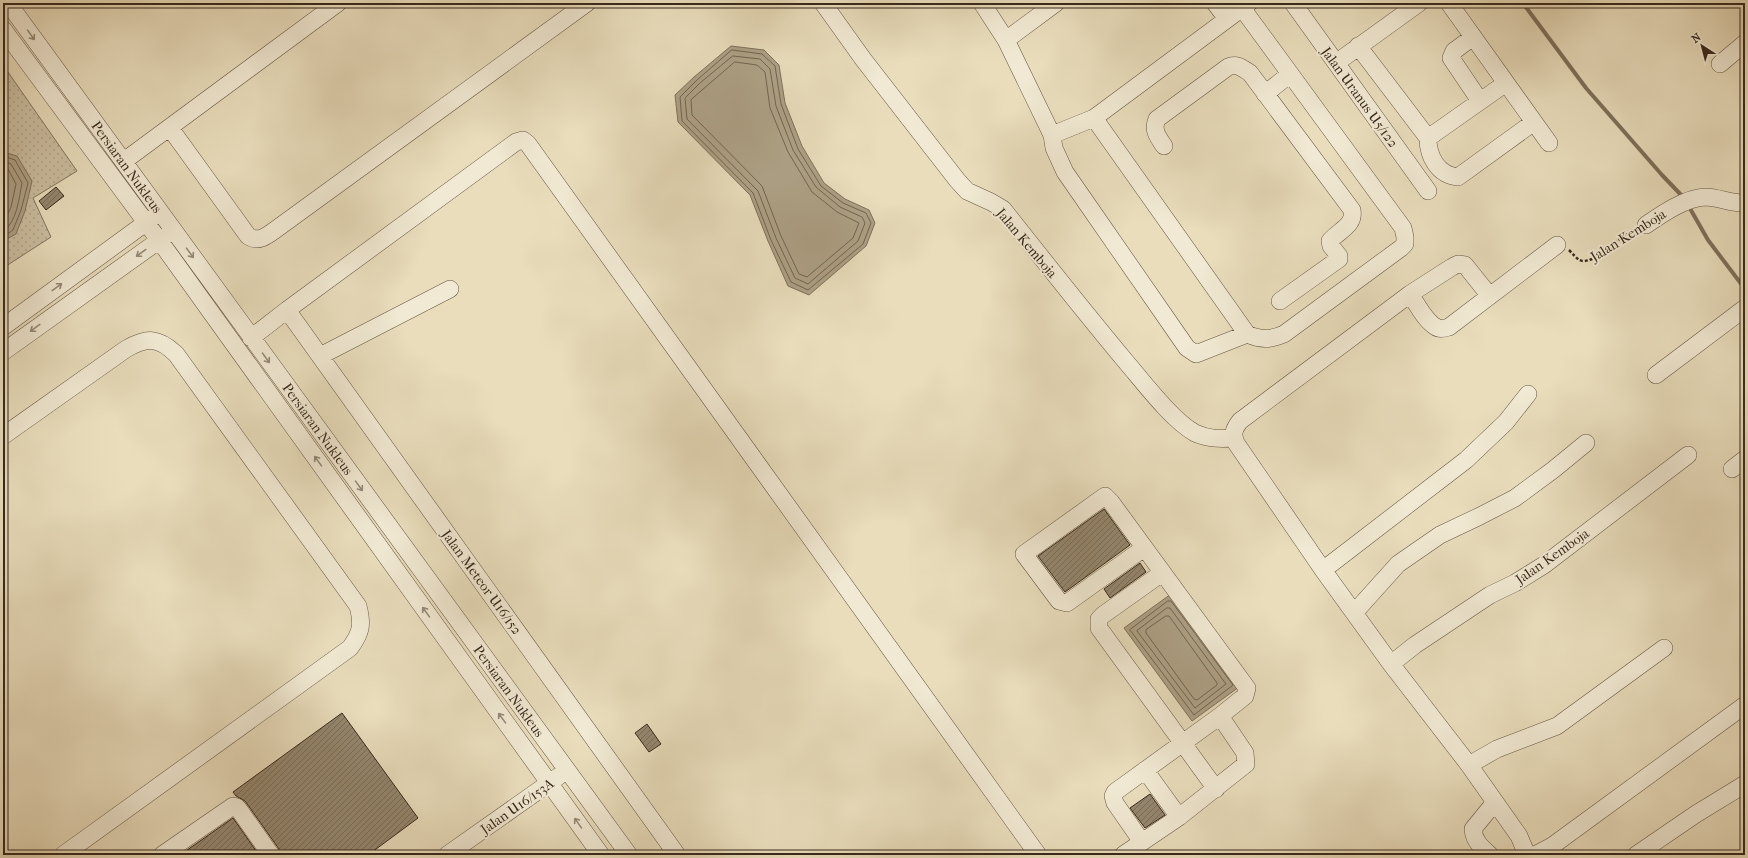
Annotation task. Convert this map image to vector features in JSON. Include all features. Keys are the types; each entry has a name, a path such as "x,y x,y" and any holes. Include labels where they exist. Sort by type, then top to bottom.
{"street":[{"name":"Persiaran Nukleus","path":"8,3 629,855"},
{"path":"124,161 338,3"},
{"path":"170,128 248,236 252,239 259,239 275,230 587,3"},
{"name":"Jalan Kemboja","path":"823,3 863,59 957,180 967,191 1003,209 1082,310 1149,389 1185,426 1195,432 1206,437 1216,439 1234,438"},
{"path":"982,3 1006,40 1052,135 1054,148 1065,172 1187,348 1196,354 1247,334"},
{"path":"1006,40 1056,3"},
{"path":"1215,3 1227,19"},
{"name":"Jalan Uranus U5/122","path":"1293,3 1428,191"},
{"path":"1336,63 1418,3"},
{"path":"1449,3 1549,143"},
{"path":"1052,135 1094,118 1245,6 1290,74 1403,228 1405,244 1284,334 1272,339 1259,339 1247,334 1094,118"},
{"name":"Persiaran Nukleus","path":"3,29 159,240 601,855"},
{"path":"1473,37 1454,51 1451,58 1480,101"},
{"path":"1720,64 1745,43"},
{"path":"1358,46 1428,138 1429,153 1433,161 1440,170 1450,176 1458,177 1534,122"},
{"path":"1164,146 1155,131 1154,126 1157,120 1228,67 1234,64 1250,73 1352,210 1353,216 1350,224 1330,241 1331,246 1339,256 1339,259 1280,301"},
{"path":"1265,94 1290,74"},
{"path":"1428,138 1506,83"},
{"path":"251,338 516,142 523,140 528,144 1038,855"},
{"name":"Jalan Kemboja","path":"1646,225 1679,204 1705,197 1736,204 1745,203"},
{"path":"3,327 160,212"},
{"path":"3,352 173,230"},
{"path":"1410,294 1436,328 1442,329 1457,322 1489,295 1557,245"},
{"path":"1489,295 1465,265 1458,264 1452,266 1410,294 1240,421 1234,428 1234,438 1323,570 1391,664 1469,765 1519,836 1527,855"},
{"path":"320,356 450,289"},
{"path":"1656,374 1745,308"},
{"name":"Jalan Meteor U16/152","path":"287,310 677,855"},
{"path":"3,436 126,348 139,341 153,340 165,344 176,354 358,606 361,618 358,638 350,648 63,855"},
{"path":"1323,570 1466,460 1501,428 1528,394"},
{"path":"1354,613 1398,564 1440,535 1515,498 1586,443"},
{"name":"Jalan Kemboja","path":"1391,664 1415,645 1490,595 1515,583 1544,565 1688,455"},
{"path":"1142,842 1115,803 1113,796 1115,792 1220,716 1245,696 1247,688 1111,502 1105,496 1024,554 1058,601 1067,604 1144,548"},
{"path":"1162,573 1103,615 1098,625 1216,789"},
{"path":"1469,765 1497,749 1557,726 1664,648"},
{"path":"1535,855 1555,851 1745,705"},
{"path":"1123,855 1179,817 1241,770 1246,764 1247,759 1245,753 1220,716"},
{"name":"Jalan U16/153A","path":"447,855 567,770"},
{"path":"1145,770 1179,817"},
{"path":"1636,855 1696,814 1745,784"},
{"path":"1490,855 1473,837 1473,829 1495,802"},
{"path":"162,855 232,806 240,811 271,855"}],"path":[{"name":"Jalan Kemboja","path":"1557,245 1565,246 1580,262 1585,262 1592,259 1633,230 1646,225"}],"shaded area":[{"path":"3,65 77,171 33,198 51,237 3,268"}],"water":[{"path":"731,46 764,50 779,65 785,103 802,146 824,183 845,199 869,210 875,223 866,246 809,295 788,286 750,195 678,122 675,95"},
{"path":"3,152 17,156 32,181 25,211 16,234 3,241"},
{"path":"1171,594 1239,687 1192,721 1124,628"}],"building":[{"path":"56,187 64,196 46,210 39,201"},
{"path":"1104,509 1130,545 1065,592 1038,556"},
{"path":"1140,563 1146,572 1110,598 1104,589"},
{"path":"342,713 418,818 368,855 281,855 279,849 245,801 236,796 233,792"},
{"path":"647,724 661,744 649,752 635,733"},
{"path":"1150,794 1165,815 1145,828 1130,808"},
{"path":"233,818 259,855 180,855"}],"waterway":[{"path":"1525,6 1586,88 1684,198"},
{"path":"1688,205 1708,240 1745,289"}]}
